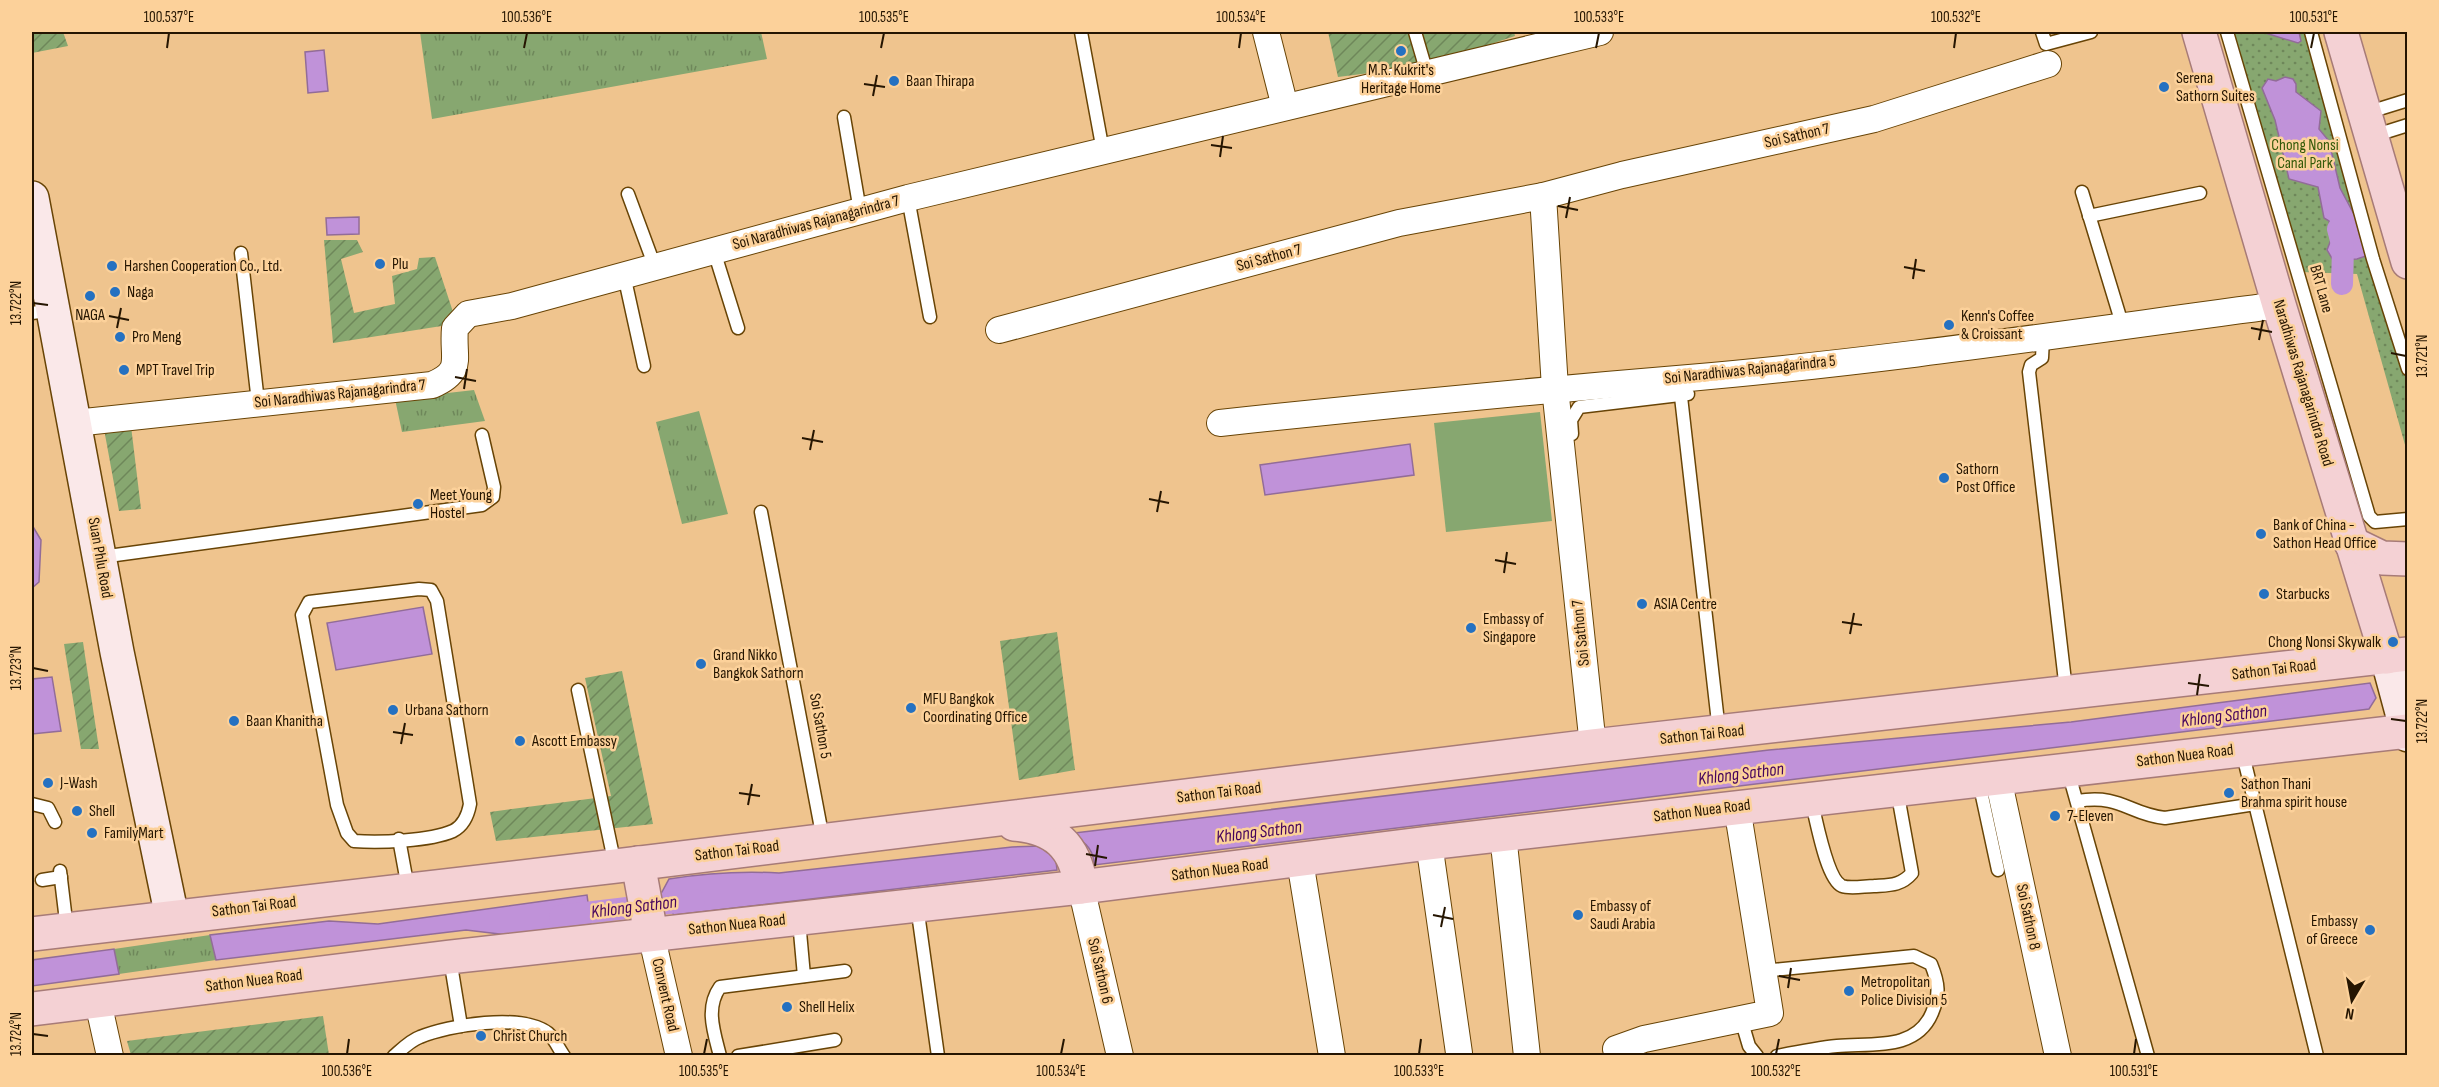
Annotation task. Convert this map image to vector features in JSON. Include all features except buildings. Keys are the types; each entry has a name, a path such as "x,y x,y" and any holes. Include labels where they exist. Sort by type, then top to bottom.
{"main road":[{"name":"Naradhiwas Rajanagarindra Road","path":"2199,32 2351,543 2397,655 2407,732"},
{"path":"2341,32 2408,262"},
{"name":"Suan Phlu Road","path":"32,198 43,312 75,423 100,558 114,608 172,916"},
{"path":"2351,543 2382,558 2408,559"},
{"name":"Sathon Tai Road","path":"32,934 408,888 632,871 823,840 1598,746 2397,655"},
{"name":"Sathon Nuea Road","path":"32,1010 450,957 650,926 799,918 1081,887 1429,843 1988,779 2072,785 2241,750 2407,732"},
{"path":"983,821 1024,825 1054,834 1065,844 1078,866 1081,887"},
{"path":"632,871 650,926"}],"street":[{"path":"1266,32 1285,107"},
{"name":"Soi Naradhiwas Rajanagarindra 7","path":"75,423 432,385 450,377 454,369 455,328 468,314 513,306 908,198 1427,73 1506,43 1600,32"},
{"name":"Soi Sathon 7","path":"999,330 1399,223 1543,196 1622,175 1874,119 2048,64"},
{"name":"Soi Sathon 7","path":"1543,196 1555,387 1598,746"},
{"name":"Soi Naradhiwas Rajanagarindra 5","path":"1220,423 1555,387 1683,386 2279,305"},
{"name":"Soi Sathon 8","path":"1988,779 2058,1056"},
{"path":"1618,1056 1617,1049 1639,1041 1770,1013 1737,807"},
{"path":"1503,835 1527,1056"},
{"path":"1429,843 1459,1053"},
{"path":"1300,861 1332,1056"},
{"name":"Soi Sathon 6","path":"1081,887 1120,1056"},
{"name":"Convent Road","path":"650,926 679,1056"},
{"path":"98,1002 110,1056"}],"lane":[{"path":"1081,32 1103,151"},
{"path":"1415,32 1427,73"},
{"path":"2042,32 2046,44 2091,32"},
{"name":"BRT Lane","path":"2227,32 2368,516 2375,522 2408,519"},
{"path":"2311,32 2373,260 2408,369"},
{"path":"2368,125 2408,100"},
{"path":"844,117 861,211"},
{"path":"2368,125 2408,125"},
{"path":"2082,192 2123,327"},
{"path":"2089,216 2200,193"},
{"path":"628,194 655,267"},
{"path":"908,198 930,317"},
{"path":"714,251 738,328"},
{"path":"241,253 258,402"},
{"path":"624,275 644,366"},
{"path":"2043,338 2042,358 2031,365 2029,372 2066,691"},
{"path":"1598,746 1571,420 1579,407 1589,404 1643,400 1683,386 1723,733"},
{"path":"100,558 482,505 493,497 494,487 483,435"},
{"name":"Soi Sathon 5","path":"761,512 823,840"},
{"path":"419,589 430,590 437,601 470,804 467,816 454,831 399,839 354,841 347,833 337,805 302,615 309,602 419,589"},
{"path":"578,690 632,871"},
{"path":"2241,750 2317,1056"},
{"path":"1988,779 1998,870"},
{"path":"2072,785 2165,818 2255,804"},
{"path":"2072,785 2148,1056"},
{"path":"1811,799 1830,871 1836,883 1844,887 1894,885 1906,881 1912,873 1897,789"},
{"path":"32,804 48,808 55,822"},
{"path":"399,839 408,888"},
{"path":"42,880 61,874 67,929"},
{"path":"917,904 938,1056"},
{"path":"799,918 804,976"},
{"path":"1762,971 1914,956 1931,964 1939,993 1927,1023 1918,1034 1906,1041 1777,1056"},
{"path":"450,957 461,1026"},
{"path":"720,1056 711,1012 715,993 720,987 845,971"},
{"path":"1741,1019 1749,1046 1757,1056"},
{"path":"394,1056 418,1037 461,1026 497,1022 536,1026 549,1034 564,1056"},
{"path":"738,1056 835,1040"}],"green space":[{"path":"32,32 63,32 68,46 32,53"},
{"path":"420,32 761,32 767,59 432,119"},
{"name":"M.R. Kukrit's Heritage Home","path":"1328,32 1514,32 1515,36 1425,66 1338,77"},
{"name":"Chong Nonsi Canal Park","path":"2232,32 2308,32 2407,381 2407,452 2357,274 2301,272"},
{"path":"324,240 357,240 363,252 341,259 354,313 395,304 392,276 417,269 419,258 435,257 453,312 448,325 333,343"},
{"path":"474,390 485,421 402,432 395,399"},
{"path":"699,411 728,514 682,524 656,422"},
{"path":"1540,412 1552,521 1446,532 1434,423"},
{"path":"131,426 141,509 119,511 104,429"},
{"path":"1057,632 1075,770 1019,780 1000,641"},
{"path":"83,642 99,749 81,749 64,644"},
{"path":"622,671 653,824 496,841 490,812 611,796 585,678"},
{"path":"210,935 216,960 119,974 114,949"},
{"path":"323,1016 329,1055 131,1055 127,1041"}],"water":[{"path":"2262,32 2299,32 2301,41 2298,43"},
{"path":"324,50 328,91 308,93 305,52"},
{"path":"2285,77 2293,79 2296,92 2321,111 2319,129 2329,141 2340,188 2357,220 2366,256 2357,259 2333,260 2327,250 2332,237 2329,221 2324,218 2318,187 2289,179 2275,120 2262,88 2268,79 2276,81"},
{"path":"359,217 359,234 327,235 326,218"},
{"path":"1410,444 1414,475 1265,495 1260,465"},
{"path":"32,525 41,540 39,582 32,588"},
{"path":"423,607 432,654 336,670 327,623"},
{"path":"52,677 61,731 32,734 32,679"},
{"path":"2370,683 2376,698 2369,709 1094,865 1092,853 1086,845 1066,834 1769,750 2071,722"},
{"path":"1043,846 1056,861 1057,870 674,915 662,900 662,892 669,879 683,877 738,872 779,873 1012,847"},
{"path":"587,895 591,924 508,935 466,930 216,960 210,935 329,921 378,924"},
{"path":"114,949 119,974 32,986 32,960"}],"waterway":[{"path":"2338,229 2343,248 2342,284"},
{"name":"Khlong Sathon","path":"560,916 694,900"}],"place":[{"name":"M.R. Kukrit's Heritage Home","path":"1401,51"},
{"name":"Baan Thirapa","path":"894,81"},
{"name":"Serena Sathorn Suites","path":"2164,87"},
{"name":"Plu","path":"380,264"},
{"name":"Harshen Cooperation Co., Ltd.","path":"112,266"},
{"name":"Naga","path":"115,292"},
{"name":"NAGA","path":"90,296"},
{"name":"Kenn's Coffee & Croissant","path":"1949,325"},
{"name":"Pro Meng","path":"120,337"},
{"name":"MPT Travel Trip","path":"124,370"},
{"name":"Sathorn Post Office","path":"1944,478"},
{"name":"Meet Young Hostel","path":"418,504"},
{"name":"Bank of China - Sathon Head Office","path":"2261,534"},
{"name":"Starbucks","path":"2264,594"},
{"name":"ASIA Centre","path":"1642,604"},
{"name":"Embassy of Singapore","path":"1471,628"},
{"name":"Chong Nonsi Skywalk","path":"2393,642"},
{"name":"Grand Nikko Bangkok Sathorn","path":"701,664"},
{"name":"MFU Bangkok Coordinating Office","path":"911,708"},
{"name":"Urbana Sathorn","path":"393,710"},
{"name":"Baan Khanitha","path":"234,721"},
{"name":"Ascott Embassy","path":"520,741"},
{"name":"J-Wash","path":"48,783"},
{"name":"Sathon Thani Brahma spirit house","path":"2229,793"},
{"name":"Shell","path":"77,811"},
{"name":"7-Eleven","path":"2055,816"},
{"name":"FamilyMart","path":"92,833"},
{"name":"Embassy of Saudi Arabia","path":"1578,915"},
{"name":"Embassy of Greece","path":"2370,930"},
{"name":"Metropolitan Police Division 5","path":"1849,991"},
{"name":"Shell Helix","path":"787,1007"},
{"name":"Christ Church","path":"481,1036"}]}
